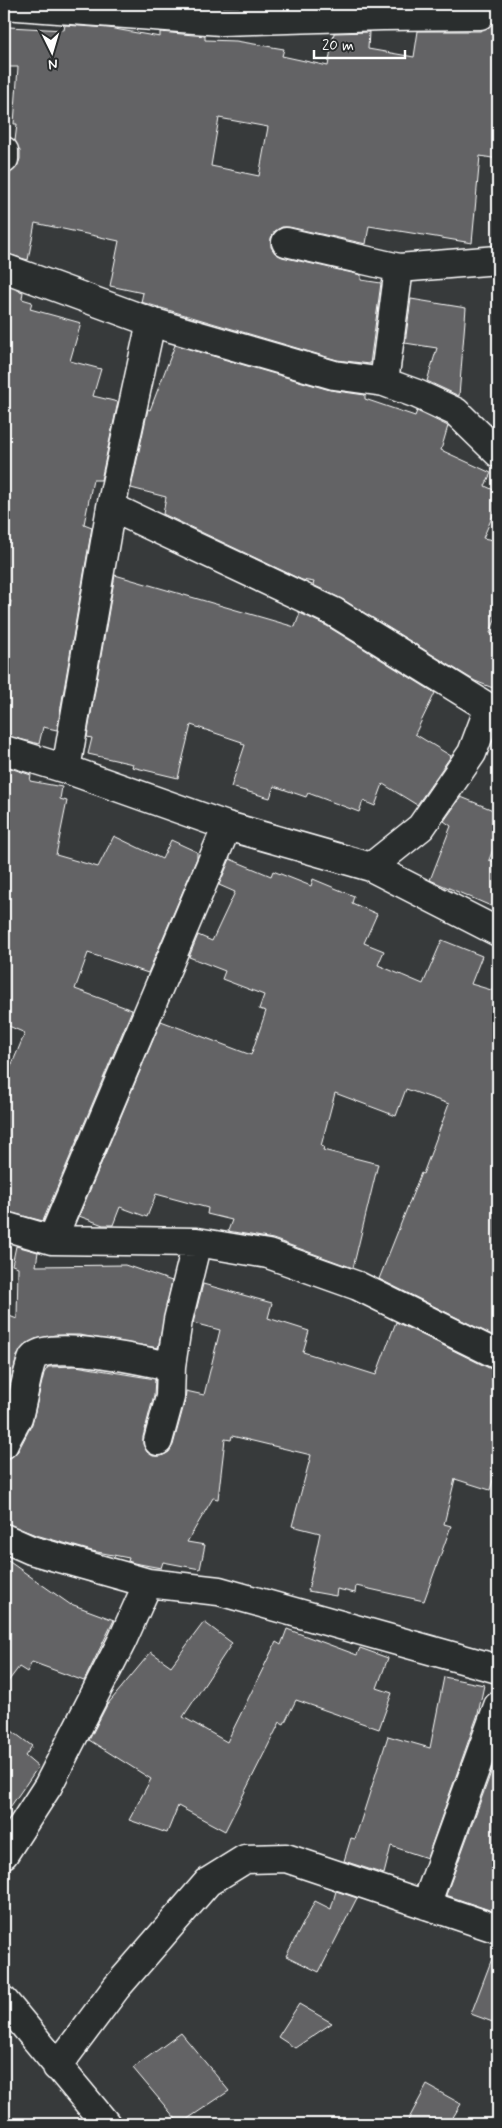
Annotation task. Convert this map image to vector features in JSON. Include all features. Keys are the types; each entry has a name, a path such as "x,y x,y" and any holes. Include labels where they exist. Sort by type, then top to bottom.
{"street":[{"path":"4,5 221,12 383,10 480,15 487,8 487,4"},
{"path":"4,152 4,159"},
{"path":"286,242 399,268 498,260"},
{"path":"4,268 151,322 334,375 384,382 417,394 456,412 498,453"},
{"path":"384,382 399,268"},
{"path":"66,769 111,507 151,322"},
{"path":"111,507 334,612 494,710 472,753 421,827 371,867"},
{"path":"4,750 66,769 227,826 371,867 498,932"},
{"path":"52,1240 227,826"},
{"path":"4,1226 52,1240 197,1242 268,1254 358,1286 498,1354"},
{"path":"158,1441 170,1396 171,1366 178,1320 197,1242"},
{"path":"4,1444 17,1418 33,1358 42,1351 89,1351 171,1366"},
{"path":"4,1538 31,1550 148,1583 220,1591 498,1669"},
{"path":"4,1854 48,1786 122,1641 148,1583"},
{"path":"426,1905 498,1706"},
{"path":"56,2067 116,1988 208,1882 245,1860 286,1858 498,1929"},
{"path":"4,2001 56,2067 106,2124"}],"building":[{"path":"498,19 498,159 480,156 472,243 369,226 366,244 289,227 282,227 275,231 271,238 271,247 275,253 282,257 361,275 361,280 381,283 370,364 337,360 141,302 143,293 110,286 119,241 35,223 28,260 4,253 4,214 10,173 17,167 20,159 20,151 15,141 17,124 14,124 18,67 4,67 4,37 8,37 9,27 64,30 65,25 109,28 160,37 160,32 205,36 205,40 236,41 284,49 282,56 328,66 334,33 369,32 368,49 414,57 418,31 480,31","holes":["219,118 268,127 259,176 211,166"]},
{"path":"4,285 23,292 22,299 32,302 30,309 81,323 70,361 101,369 93,396 118,402 101,480 93,480 84,524 92,527 57,730 43,727 39,744 4,735 4,670 9,646 4,644 11,601 4,599"},
{"path":"411,299 466,308 459,396 427,381 437,348 405,343"},
{"path":"175,345 330,390 365,395 365,399 415,416 417,411 448,426 441,450 491,473 485,486 498,492 498,504 483,538 498,541 498,612 490,633 498,637 498,690 475,681 342,599 313,585 314,582 302,580 163,514 166,497 131,488 148,409 150,410"},
{"path":"115,575 295,627 300,613 327,626 435,693 415,734 451,756 417,805 383,784 375,806 363,801 359,812 308,793 306,797 274,786 270,798 231,787 245,745 241,744 242,742 191,725 178,778 132,767 133,764 88,754 92,738 87,737"},
{"path":"4,766 31,775 30,781 62,787 60,799 67,801 56,855 98,867 114,836 162,859 171,840 197,852 197,858 148,973 88,953 75,989 132,1010 43,1221 4,1211 4,1083 25,1033 4,1024"},
{"path":"461,797 498,812 498,836 489,860 498,863 498,909 430,880 451,826 444,821"},
{"path":"230,859 271,876 273,871 311,886 313,879 354,896 352,903 377,914 364,943 384,951 378,965 423,984 442,940 482,956 471,984 498,992 498,1338 379,1279 421,1173 423,1174 449,1104 406,1089 396,1116 335,1093 321,1146 324,1147 323,1150 378,1164 353,1268 273,1239 228,1231 232,1220 207,1214 208,1208 156,1194 147,1217 120,1207 113,1225 103,1225 79,1216 161,1021 251,1055 266,1011 259,1009 264,995 222,979 225,971 189,957 198,935 212,941 235,892 219,885"},
{"path":"16,1246 38,1252 36,1266 125,1265 172,1281 158,1348 79,1335 55,1335 35,1339 25,1345 17,1356 4,1410 4,1314 17,1319 18,1267 12,1265"},
{"path":"203,1284 272,1303 268,1318 309,1331 303,1352 376,1375 396,1322 491,1369 498,1370 498,1464 490,1490 455,1479 444,1524 451,1526 424,1601 356,1586 355,1593 337,1589 336,1596 308,1591 320,1533 292,1526 311,1455 232,1436 231,1440 225,1439 218,1499 213,1498 187,1542 205,1545 200,1569 163,1562 161,1568 134,1563 128,1561 129,1558 92,1551 36,1535 4,1523 4,1482 8,1459 18,1451 32,1424 44,1373 48,1367 76,1366 155,1379 154,1395 143,1437 143,1444 147,1452 153,1456 161,1456 169,1452 173,1445 186,1391 204,1395 220,1330 193,1323"},
{"path":"4,1558 71,1605 114,1620 84,1681 32,1662 27,1672 19,1667 4,1687"},
{"path":"204,1622 232,1643 183,1717 227,1742 276,1642 281,1645 287,1629 357,1655 360,1648 388,1658 377,1688 392,1693 379,1729 296,1700 284,1724 280,1722 225,1831 178,1806 167,1833 129,1820 151,1779 89,1740 107,1705 151,1652 171,1666"},
{"path":"444,1677 484,1685 478,1714 427,1858 391,1846 384,1874 344,1861 351,1838 355,1839 388,1736 430,1748"},
{"path":"4,1725 32,1746 25,1756 38,1767 4,1816"},
{"path":"493,1767 498,1769 498,1913 446,1895"},
{"path":"336,1891 357,1898 319,1972 286,1956 315,1901 331,1909"},
{"path":"496,1948 498,1949 498,2024 471,2014"},
{"path":"299,2004 332,2023 295,2048 278,2037"},
{"path":"181,2033 229,2091 180,2124 133,2068"},
{"path":"427,2085 461,2104 449,2124 406,2124"}]}
